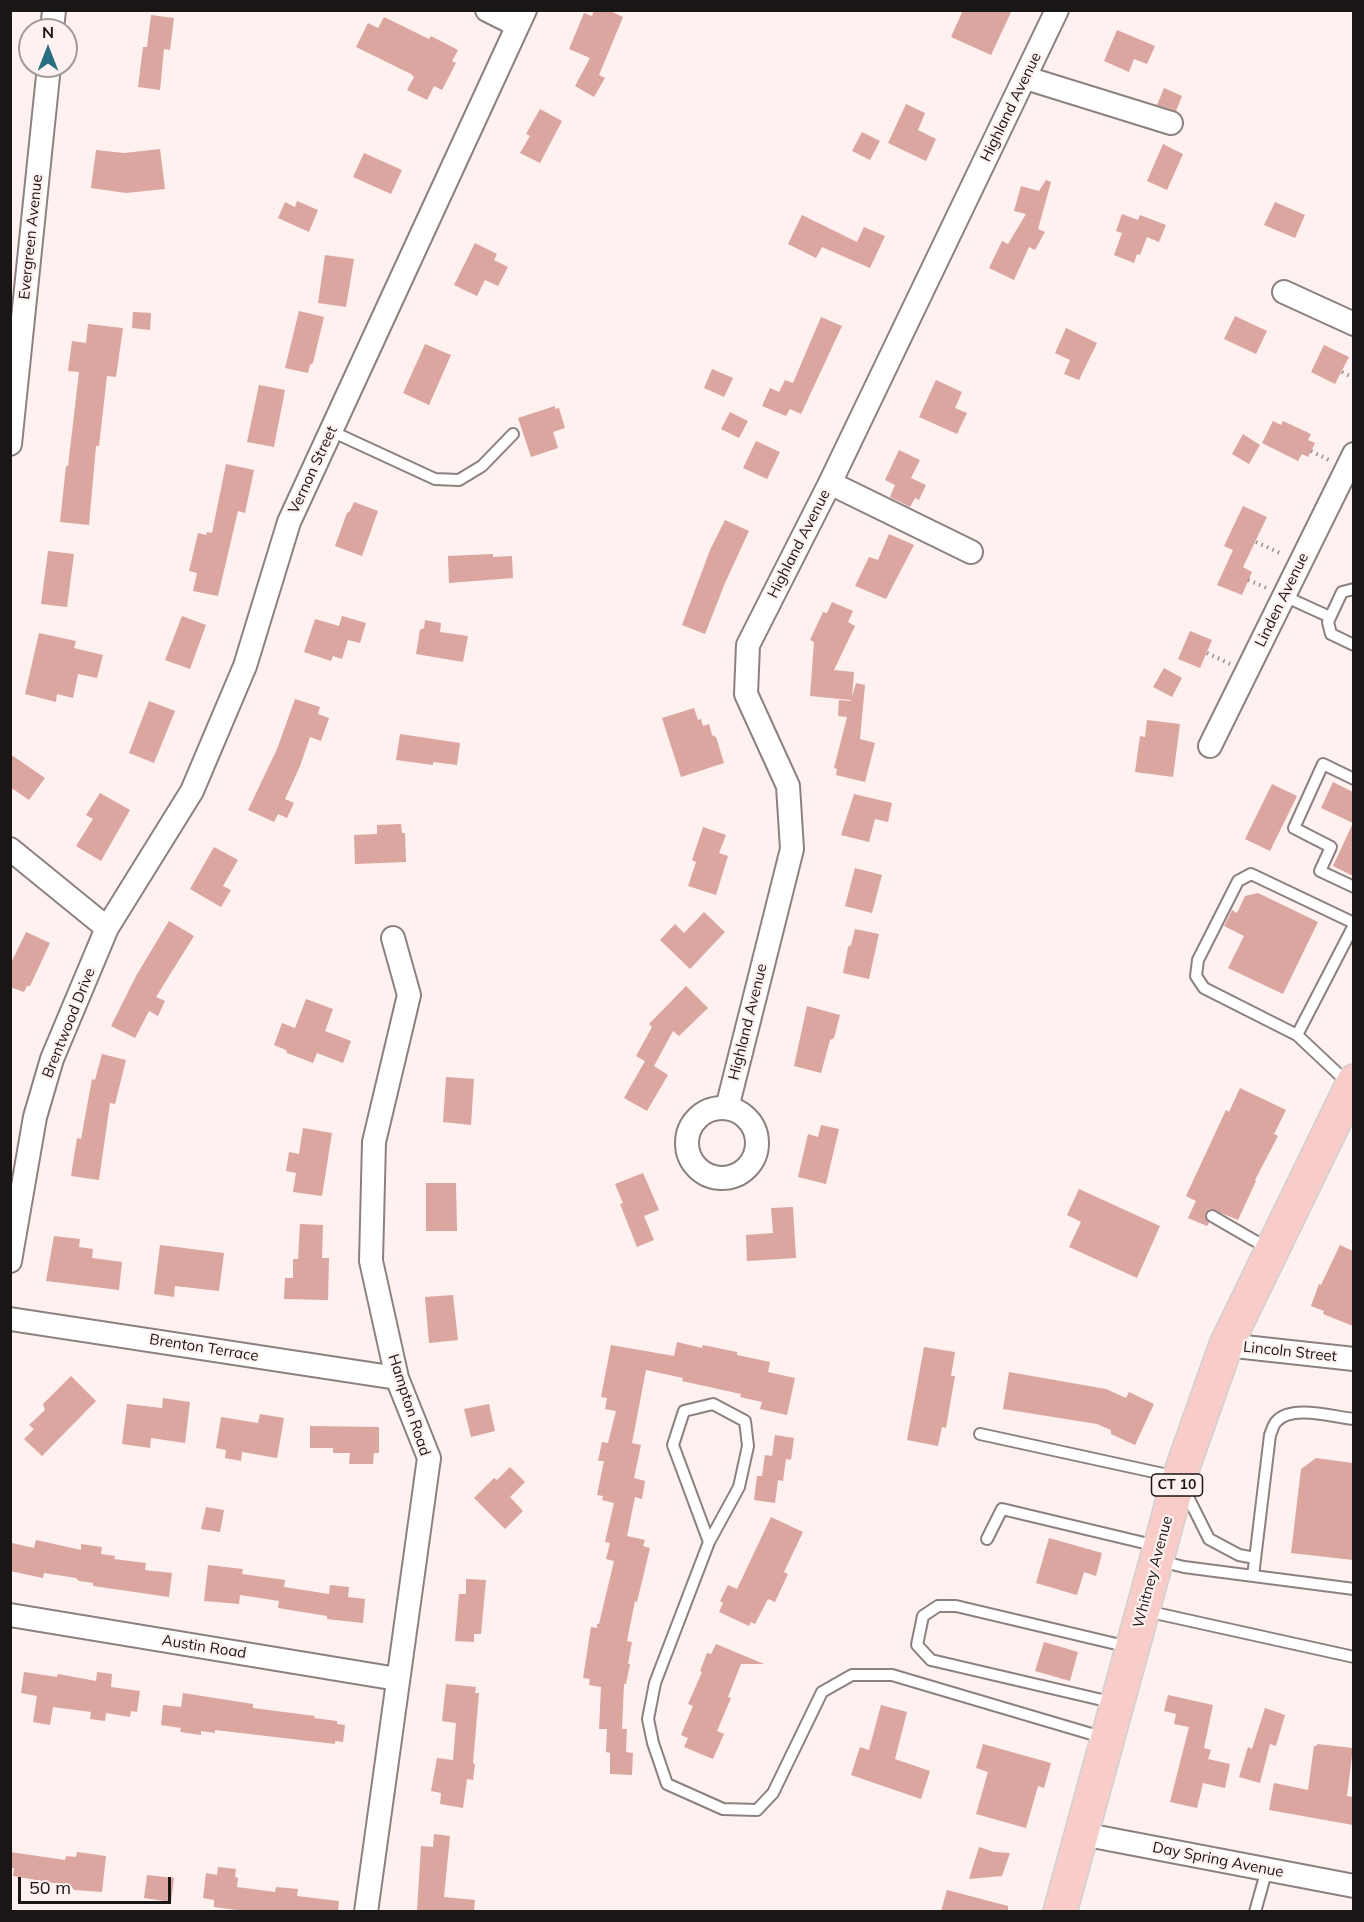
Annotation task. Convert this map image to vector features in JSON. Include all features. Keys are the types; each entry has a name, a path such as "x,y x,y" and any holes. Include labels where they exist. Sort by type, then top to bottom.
{"main road":[{"name":"Whitney Avenue","path":"1060,1911 1179,1478 1226,1344 1353,1084"}],"street":[{"path":"487,10 521,18"},
{"name":"Highland Avenue","path":"727,1108 792,849 788,786 746,694 748,645 830,483 1057,10"},
{"name":"Vernon Street","path":"107,928 192,790 245,666 289,522 521,18"},
{"name":"Evergreen Avenue","path":"10,444 48,78"},
{"path":"1026,78 1171,123"},
{"path":"1284,291 1353,324"},
{"name":"Linden Avenue","path":"1210,746 1353,454"},
{"path":"830,483 971,552"},
{"path":"10,849 107,928"},
{"name":"Brentwood Drive","path":"10,1261 35,1117 52,1059 107,928"},
{"name":"Hampton Road","path":"366,1911 429,1458 397,1378 371,1261 374,1142 409,995 393,938"},
{"name":"Brenton Terrace","path":"10,1319 397,1378"},
{"name":"Lincoln Street","path":"1226,1344 1353,1359"},
{"name":"Austin Road","path":"10,1615 397,1679"},
{"name":"Day Spring Avenue","path":"1082,1834 1353,1886"}],"lane":[{"path":"331,431 435,479 459,480 482,466 513,434"},
{"path":"1353,590 1342,592 1328,622 1331,634 1353,645"},
{"path":"1284,596 1330,617"},
{"path":"1353,779 1323,764 1294,828 1331,847 1320,871 1353,887"},
{"path":"1297,1035 1353,924 1251,874 1238,881 1198,960 1196,976 1204,988 1297,1035 1353,1084"},
{"path":"1212,1216 1271,1250"},
{"path":"709,1542 673,1446 684,1411 713,1404 744,1421 748,1446 739,1487 709,1542 655,1683 648,1719 652,1743 668,1784 723,1809 757,1810 772,1793 822,1692 852,1675 892,1675 1108,1739"},
{"path":"1253,1576 1270,1435 1275,1423 1284,1415 1295,1412 1353,1419"},
{"path":"980,1434 1179,1478 1209,1539 1239,1555 1255,1558"},
{"path":"987,1539 1002,1509 1158,1553 1184,1567 1353,1589"},
{"path":"1117,1703 931,1660 917,1645 923,1616 938,1606 956,1606 1132,1647"},
{"path":"1142,1610 1353,1657"},
{"path":"1255,1911 1267,1869"}],"path":[{"path":"1342,372 1353,378"},
{"path":"1256,542 1300,562"}],"building":[{"path":"594,10 608,10 623,17 599,75 605,78 594,97 575,86 590,58 569,49 584,13 592,16"},
{"path":"963,10 1012,10 991,55 951,37"},
{"path":"151,15 174,18 170,50 164,49 160,90 138,87 143,47 147,47"},
{"path":"384,17 458,50 452,61 456,63 442,90 434,86 427,100 407,90 414,77 411,74 356,47 368,23 378,28"},
{"path":"1117,30 1155,46 1147,64 1134,59 1129,72 1104,61"},
{"path":"1164,88 1182,96 1176,111 1157,105"},
{"path":"906,104 925,113 918,130 936,139 926,161 888,143"},
{"path":"540,109 562,121 540,163 520,153 530,136 526,134"},
{"path":"862,132 880,141 870,160 852,151"},
{"path":"1163,144 1183,154 1167,190 1147,181"},
{"path":"160,149 165,189 126,193 91,188 96,150 124,153"},
{"path":"364,153 402,170 391,194 353,177"},
{"path":"1046,180 1051,182 1038,229 1045,232 1035,250 1029,247 1014,280 989,268 1002,241 1008,244 1026,214 1014,211 1021,186 1039,191"},
{"path":"297,201 318,210 309,232 278,218 285,202 295,207"},
{"path":"1275,202 1305,215 1295,238 1264,225"},
{"path":"1122,214 1138,220 1140,215 1166,225 1159,242 1147,237 1134,263 1114,255 1122,233 1116,231"},
{"path":"802,215 857,242 864,227 885,236 870,268 822,247 816,258 788,244"},
{"path":"475,243 497,254 494,260 508,267 498,286 485,280 477,296 454,285"},
{"path":"325,255 354,259 346,307 318,303"},
{"path":"299,311 324,317 313,363 308,373 285,368"},
{"path":"133,312 151,313 150,330 132,328"},
{"path":"1235,316 1267,331 1256,354 1224,339"},
{"path":"821,317 842,326 801,414 790,409 786,416 762,406 770,388 779,392 785,380 793,383"},
{"path":"88,324 123,328 116,377 107,376 99,446 96,446 89,525 60,522 79,372 68,371 72,341 86,343"},
{"path":"1066,328 1097,343 1079,380 1064,374 1070,360 1055,353"},
{"path":"425,344 451,355 429,405 403,393"},
{"path":"1324,345 1349,357 1335,384 1311,372"},
{"path":"712,369 733,378 724,397 704,388"},
{"path":"936,380 962,392 955,408 967,413 957,434 919,417"},
{"path":"259,385 285,390 274,447 247,442"},
{"path":"555,406 555,409 559,408 565,428 553,432 558,448 531,457 518,418"},
{"path":"730,412 748,421 739,438 721,429"},
{"path":"1273,421 1281,425 1283,421 1311,434 1308,440 1315,443 1308,457 1302,454 1298,461 1262,443"},
{"path":"1243,434 1260,445 1249,464 1232,454"},
{"path":"756,441 780,452 767,479 743,468"},
{"path":"899,450 920,460 911,478 926,485 919,500 915,498 910,507 890,497 895,485 885,480"},
{"path":"226,464 254,470 245,513 238,511 218,596 193,591 197,573 189,571 198,533 206,535 207,532 212,533"},
{"path":"354,502 378,511 362,556 335,546 347,513"},
{"path":"1243,506 1267,517 1243,567 1252,572 1242,595 1217,585 1233,550 1224,546"},
{"path":"725,520 749,531 705,634 682,625 710,550"},
{"path":"889,534 914,545 886,599 855,586 869,557 878,560"},
{"path":"48,551 74,554 67,607 41,604"},
{"path":"493,554 493,557 512,556 513,578 449,583 448,556"},
{"path":"832,602 853,611 848,622 855,626 834,670 854,672 852,697 856,683 865,685 860,739 875,743 865,782 836,775 837,769 834,768 847,717 838,716 839,700 851,700 810,696 814,642 810,640 823,612 827,613"},
{"path":"182,616 206,625 190,669 165,660"},
{"path":"342,616 366,623 360,643 348,640 342,659 333,656 331,661 304,652 315,619 339,626"},
{"path":"425,620 441,623 440,632 468,636 463,662 416,654 420,630 424,628"},
{"path":"1190,631 1212,640 1200,668 1178,659"},
{"path":"39,633 76,641 74,648 103,655 97,678 78,674 73,698 57,694 56,702 25,694"},
{"path":"1164,668 1182,678 1172,697 1153,687"},
{"path":"295,699 320,707 318,714 329,718 321,741 310,737 285,799 294,803 287,818 278,814 274,822 248,810 277,749"},
{"path":"149,701 175,711 154,763 129,753"},
{"path":"694,708 703,726 709,724 712,735 716,737 724,763 681,777 662,718"},
{"path":"1147,720 1180,724 1173,777 1135,772 1140,736 1145,737"},
{"path":"400,734 460,743 457,765 433,762 433,765 396,760"},
{"path":"10,754 45,778 29,800 10,787"},
{"path":"1333,782 1353,792 1353,823 1321,808"},
{"path":"1272,784 1297,796 1270,851 1245,839"},
{"path":"100,793 130,810 101,861 76,846 93,819 86,815"},
{"path":"854,794 892,803 888,822 875,819 869,842 841,835"},
{"path":"1353,823 1353,876 1333,866"},
{"path":"401,824 402,833 405,833 406,862 355,864 354,835 377,834 377,825"},
{"path":"703,827 726,835 719,853 728,856 716,895 688,886 696,862 692,860"},
{"path":"214,847 238,860 223,886 231,890 221,907 190,889"},
{"path":"855,868 882,875 872,913 845,906"},
{"path":"1258,893 1318,922 1283,994 1228,968 1244,936 1224,926 1232,910 1237,913 1245,896"},
{"path":"704,912 725,932 690,969 660,940 675,924 684,933"},
{"path":"169,921 194,936 156,997 165,1001 158,1016 149,1011 135,1038 111,1026 136,976"},
{"path":"855,929 879,934 869,979 843,973 848,947 851,945"},
{"path":"26,932 50,943 30,986 27,986 24,992 10,987 10,965"},
{"path":"686,986 708,1008 679,1036 673,1031 654,1066 668,1075 647,1111 624,1098 645,1061 636,1056 652,1027 649,1024"},
{"path":"306,999 333,1009 325,1031 351,1041 343,1063 317,1053 313,1063 287,1053 286,1050 274,1045 282,1023 295,1028"},
{"path":"807,1006 840,1015 821,1073 794,1066"},
{"path":"102,1054 126,1060 115,1104 110,1103 99,1180 71,1176 77,1138 81,1139 92,1079 95,1080"},
{"path":"446,1077 474,1079 471,1125 443,1122"},
{"path":"1240,1088 1286,1110 1274,1134 1278,1136 1255,1180 1238,1220 1211,1209 1205,1215 1209,1223 1207,1226 1188,1218 1196,1201 1186,1196 1226,1110 1229,1112"},
{"path":"821,1125 839,1129 826,1184 798,1177 808,1134 818,1137"},
{"path":"303,1128 332,1133 322,1196 293,1192 296,1173 286,1171 289,1152 299,1154"},
{"path":"643,1173 659,1210 644,1216 654,1240 637,1247 620,1204 623,1203 615,1184"},
{"path":"426,1183 456,1183 457,1231 426,1231"},
{"path":"1079,1189 1160,1226 1137,1278 1069,1247 1081,1222 1067,1215"},
{"path":"793,1207 796,1258 747,1261 746,1235 773,1233 771,1208"},
{"path":"300,1224 323,1225 322,1258 329,1258 328,1300 284,1299 285,1278 293,1278 293,1259 298,1259"},
{"path":"54,1236 80,1239 79,1247 93,1249 92,1258 122,1262 119,1290 46,1281"},
{"path":"160,1245 224,1253 219,1291 175,1286 174,1297 154,1294"},
{"path":"1340,1245 1353,1251 1353,1326 1323,1314 1324,1311 1311,1306 1319,1284 1321,1285"},
{"path":"453,1295 458,1340 429,1343 425,1297"},
{"path":"677,1342 702,1348 703,1345 737,1352 737,1355 770,1362 768,1372 795,1378 787,1415 760,1409 762,1402 740,1397 741,1394 682,1381 683,1378 646,1370 632,1443 641,1445 634,1478 645,1481 642,1499 635,1497 627,1536 645,1540 643,1546 650,1548 637,1602 635,1601 627,1641 632,1642 628,1664 630,1664 626,1684 624,1684 622,1729 627,1729 626,1752 633,1753 632,1775 610,1774 610,1753 606,1752 607,1729 599,1729 601,1687 589,1685 590,1679 583,1678 591,1627 597,1628 599,1624 614,1561 606,1559 610,1543 605,1542 614,1503 602,1500 603,1496 597,1495 604,1461 598,1461 602,1442 608,1443 616,1411 605,1409 607,1398 601,1397 611,1345 674,1356"},
{"path":"924,1347 955,1352 951,1376 955,1376 946,1428 942,1427 938,1446 907,1440"},
{"path":"1009,1372 1106,1389 1126,1398 1129,1392 1154,1404 1135,1445 1111,1434 1111,1430 1097,1424 1003,1409"},
{"path":"71,1376 96,1401 42,1456 24,1439 34,1429 29,1425 45,1410 43,1404"},
{"path":"163,1398 190,1402 185,1443 151,1438 150,1448 122,1444 127,1404 162,1408"},
{"path":"489,1404 495,1431 471,1437 464,1409"},
{"path":"260,1414 284,1418 277,1458 242,1452 241,1461 225,1458 226,1450 216,1448 221,1417 258,1423"},
{"path":"310,1426 379,1427 379,1453 374,1453 373,1464 349,1464 350,1453 333,1453 333,1448 310,1448"},
{"path":"775,1435 794,1438 791,1460 786,1459 783,1481 778,1480 775,1503 754,1500 757,1476 762,1476 765,1455 772,1456"},
{"path":"1316,1458 1353,1463 1353,1560 1291,1553 1301,1469"},
{"path":"510,1467 525,1482 510,1497 523,1511 505,1529 474,1498 494,1478 497,1480"},
{"path":"206,1507 224,1510 220,1532 201,1529"},
{"path":"771,1517 803,1532 784,1572 788,1574 775,1602 768,1599 755,1624 751,1622 749,1626 719,1612 723,1603 720,1601 728,1585 737,1589"},
{"path":"1049,1538 1102,1553 1096,1576 1084,1572 1077,1595 1036,1583"},
{"path":"36,1540 81,1550 81,1544 102,1547 101,1554 115,1556 114,1559 146,1563 145,1570 172,1573 169,1597 93,1586 93,1583 79,1581 76,1578 44,1573 43,1578 10,1571 12,1543 34,1548"},
{"path":"208,1565 243,1569 242,1574 285,1580 284,1587 329,1594 330,1585 349,1587 348,1597 365,1599 363,1623 327,1619 327,1616 278,1608 279,1601 240,1595 239,1604 204,1601"},
{"path":"466,1579 486,1580 481,1634 474,1634 474,1642 455,1641 459,1594 466,1594"},
{"path":"1044,1642 1078,1652 1070,1681 1035,1671"},
{"path":"716,1644 764,1664 741,1664 728,1697 731,1698 717,1731 724,1734 713,1759 684,1747 688,1738 681,1735 693,1706 688,1704 702,1672 700,1671 707,1653 711,1654"},
{"path":"24,1672 57,1677 58,1674 96,1681 97,1672 112,1674 111,1687 140,1691 137,1712 131,1711 130,1717 106,1713 105,1721 90,1719 91,1712 53,1707 50,1725 33,1722 37,1696 21,1693"},
{"path":"446,1684 476,1687 475,1693 479,1693 473,1780 467,1779 463,1808 440,1804 441,1793 431,1791 437,1758 453,1760 456,1723 442,1721"},
{"path":"183,1693 253,1704 253,1708 337,1721 337,1724 345,1725 343,1742 335,1741 335,1744 215,1730 215,1733 201,1731 201,1735 180,1732 181,1728 161,1725 163,1705 181,1707"},
{"path":"1168,1695 1213,1705 1204,1748 1211,1750 1208,1759 1230,1764 1225,1788 1203,1783 1197,1808 1170,1802 1189,1727 1174,1724 1176,1714 1164,1711"},
{"path":"881,1705 907,1712 895,1759 930,1771 921,1799 851,1775 860,1747 869,1750"},
{"path":"1265,1708 1285,1715 1276,1746 1270,1744 1260,1783 1239,1777 1248,1747 1252,1749"},
{"path":"983,1744 1051,1763 1044,1788 1038,1786 1026,1828 976,1814 988,1772 976,1768"},
{"path":"1317,1744 1353,1748 1347,1796 1353,1797 1353,1825 1269,1810 1274,1783 1308,1790 1314,1746"},
{"path":"434,1834 450,1836 444,1897 475,1900 474,1911 417,1911 421,1846 433,1847"},
{"path":"979,1847 994,1852 1010,1853 1002,1876 969,1879"},
{"path":"10,1852 65,1860 66,1856 76,1857 77,1852 106,1856 102,1892 74,1890 71,1886 13,1876 14,1868 10,1868"},
{"path":"218,1867 236,1869 237,1887 275,1892 276,1887 298,1889 297,1896 339,1901 338,1911 244,1911 214,1907 214,1900 203,1898 206,1873 217,1875"},
{"path":"147,1875 174,1878 171,1902 144,1898"},
{"path":"947,1890 1008,1906 1008,1911 941,1911"}]}
